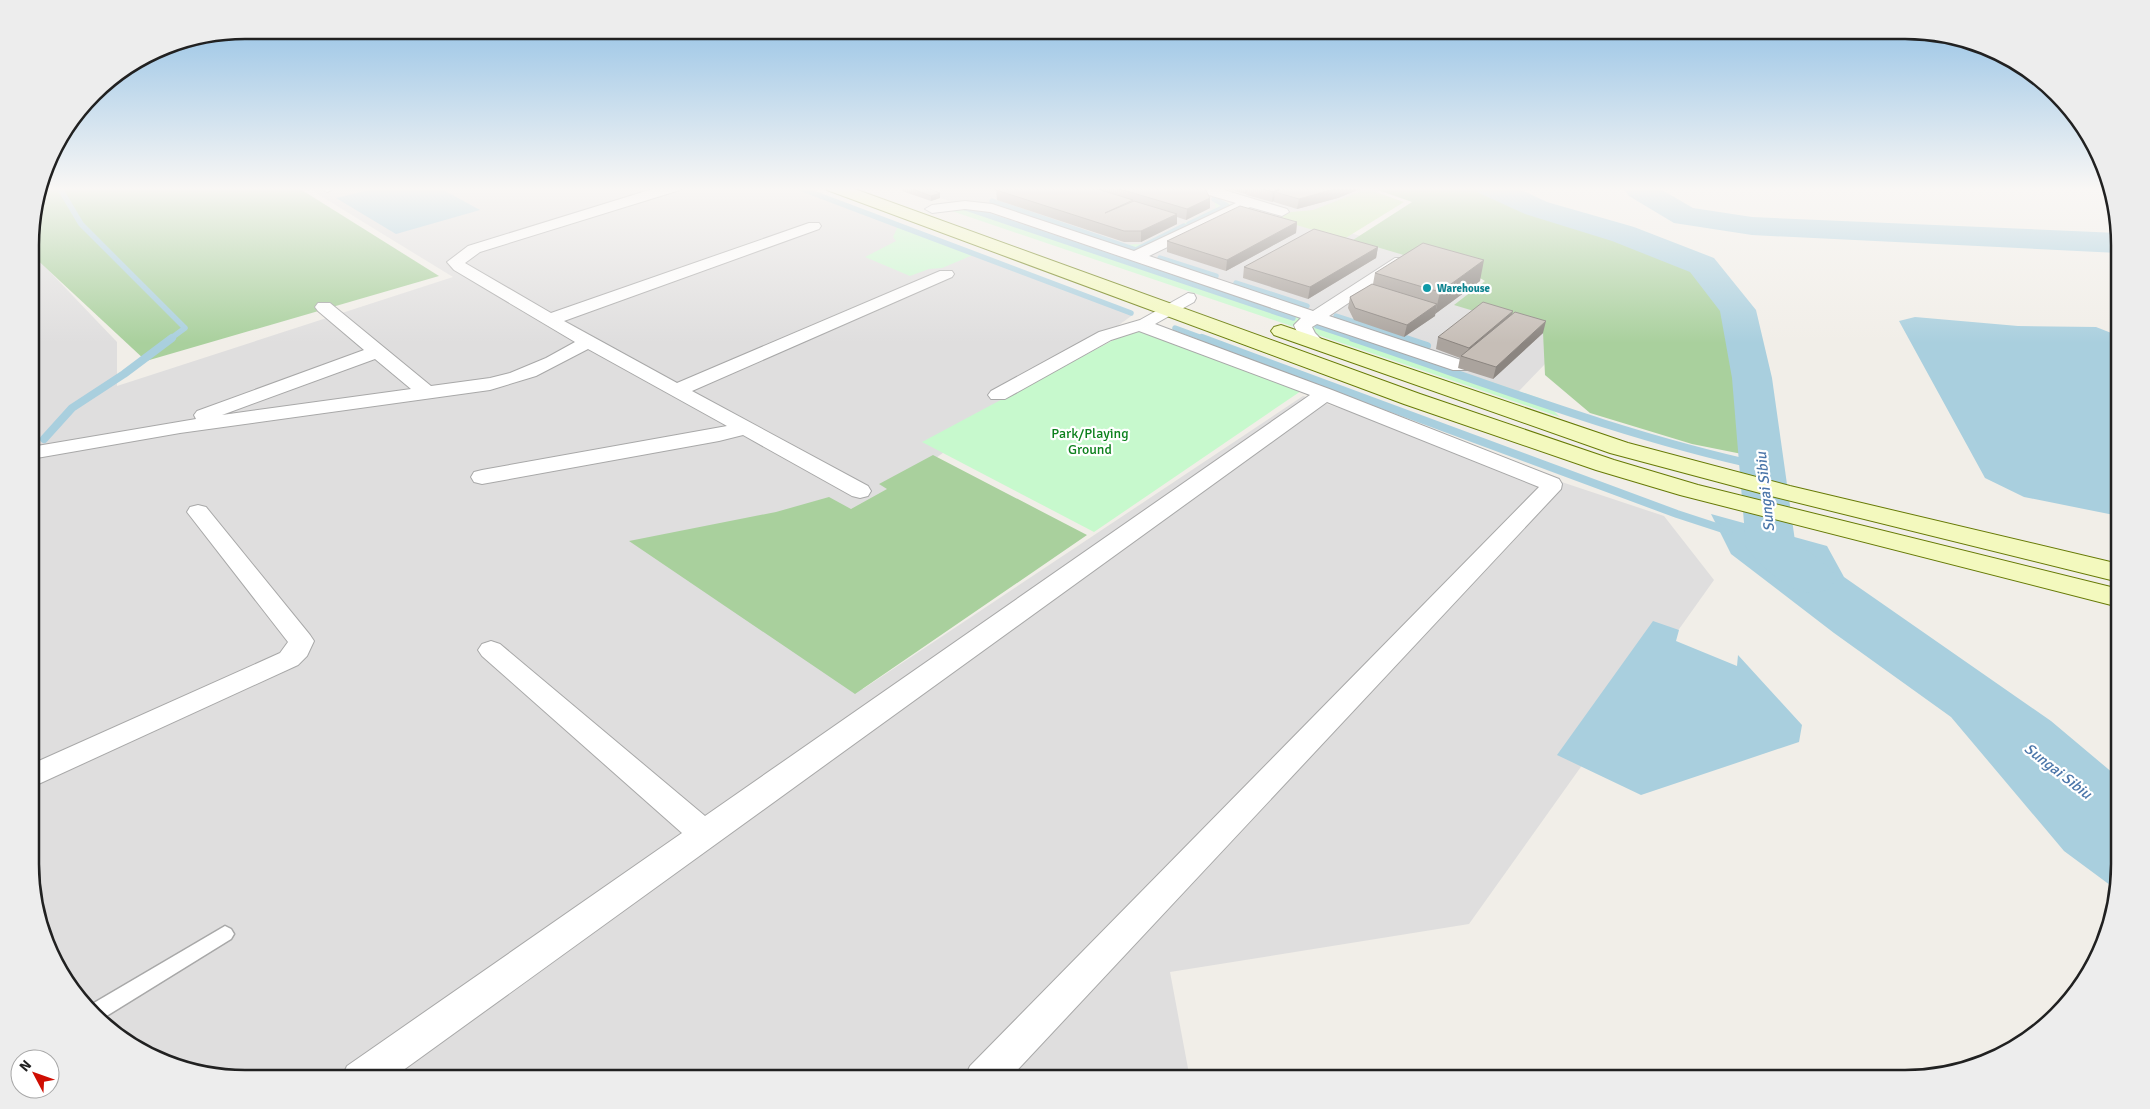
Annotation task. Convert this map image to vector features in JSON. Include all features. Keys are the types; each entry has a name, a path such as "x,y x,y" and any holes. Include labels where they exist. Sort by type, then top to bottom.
{"street":[{"path":"507,239 474,249 455,262 460,267 552,319 588,342 860,491"},
{"path":"552,319 778,239"},
{"path":"974,239 1412,399 1612,456"},
{"path":"1019,239 1316,343 1612,456 1689,490 1981,552 2111,572"},
{"path":"1084,239 1460,366"},
{"path":"1136,256 1172,239"},
{"path":"1316,343 1303,330 1303,325 1313,316 1404,259"},
{"path":"678,390 946,274"},
{"path":"998,395 1105,336 1140,325 1188,298"},
{"path":"324,307 426,392"},
{"path":"992,1070 1550,489 1551,484 1545,480 1324,394 1140,325"},
{"path":"39,452 180,427 490,384 518,378 546,366 588,342"},
{"path":"180,427 242,399 378,351"},
{"path":"373,1070 1324,394"},
{"path":"482,477 719,435 745,428"},
{"path":"39,773 289,659 298,650 301,641 198,512"},
{"path":"1981,552 2111,595"},
{"path":"490,650 705,834"}],"lane":[{"path":"99,1010 225,934"}],"shaded area":[{"path":"391,239 937,239 1134,314 859,514 663,542 863,689 1303,396 1664,516 1714,580 1469,924 1170,972 1188,1070 232,1070 205,1066 166,1055 142,1043 119,1028 81,990 66,967 54,943 43,904 39,877 39,260 117,342 117,386 453,277"},
{"path":"1062,239 1371,239 1451,261 1481,303 1575,333 1518,392"}],"green space":[{"path":"39,239 380,239 439,276 146,361 39,261"},
{"path":"894,239 931,239 973,255 942,268 929,269 910,276 865,257 896,241"},
{"path":"1034,239 1064,239 1542,399 1560,417"},
{"path":"1153,239 1159,239 1142,247 1131,248 1120,245 1142,244"},
{"path":"1625,239 1691,266 1724,307 1752,456 1692,444 1590,413 1545,375 1543,332 1454,305 1485,281 1478,277 1353,240"},
{"name":"Park/Playing Ground","path":"1136,328 1301,391 1094,532 922,442"},
{"path":"933,455 1087,535 855,694 629,541 776,512 829,497 851,509 887,489 879,484"}],"water":[{"path":"1915,317 2018,326 2096,327 2111,333 2111,514 2024,497 1985,478 1899,321"},
{"path":"1711,514 1827,546 1844,577 2051,721 2111,771 2110,885 2064,851 1951,717 1834,633 1731,554"},
{"path":"1653,621 1679,630 1676,641 1737,666 1738,655 1802,725 1799,742 1641,795 1557,755"}],"building":[{"path":"1172,239 1266,239 1227,260 1167,241"},
{"path":"1296,239 1349,239 1378,247 1310,287 1244,267"},
{"path":"1423,243 1484,260 1440,292 1375,273"},
{"path":"1372,284 1437,304 1407,325 1355,308 1350,297"},
{"path":"1483,302 1513,311 1469,348 1438,337"},
{"path":"1515,312 1546,321 1496,367 1461,356"}],"waterway":[{"path":"96,239 185,328 170,339"},
{"path":"934,239 1131,313"},
{"path":"1057,239 1293,318"},
{"path":"1103,239 1136,250 1158,239"},
{"name":"Sungai Sibiu","path":"1635,239 1702,265 1738,310 1752,378 1771,547 1811,578"},
{"name":"Sungai Sibiu","path":"2027,239 2111,243"},
{"path":"1160,258 1216,276"},
{"path":"1236,283 1307,306"},
{"path":"1336,316 1406,339"},
{"path":"1317,326 1353,338"},
{"path":"1175,328 1205,339"},
{"path":"44,439 72,408 124,374 172,338"},
{"path":"1202,338 1677,514 1729,531"},
{"path":"1353,338 1606,424 1657,440 1761,466"},
{"path":"1406,339 1427,346"}],"place":[{"name":"Warehouse","path":"1427,288"}]}
